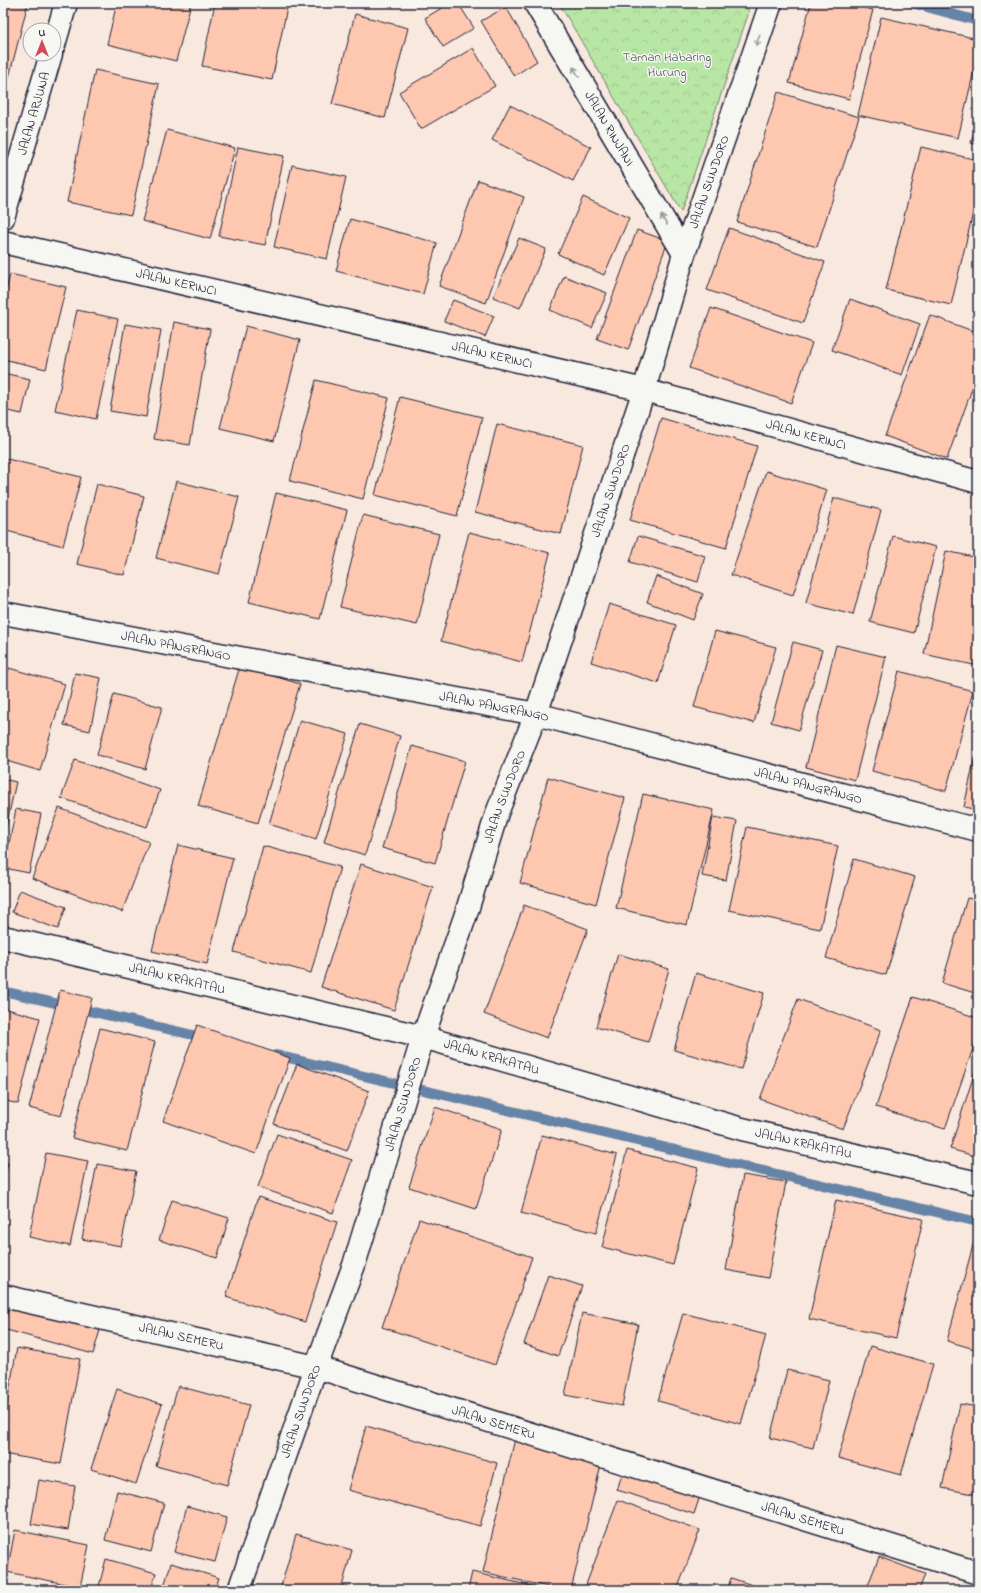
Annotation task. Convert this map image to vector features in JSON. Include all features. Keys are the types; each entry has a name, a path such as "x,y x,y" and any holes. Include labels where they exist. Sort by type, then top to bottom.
{"street":[{"path":"61,22 66,3"},
{"name":"JALAN RINJANI","path":"535,3 684,254"},
{"name":"JALAN SUNDORO","path":"239,1590 316,1367 354,1266 423,1037 465,917 498,813 536,714 644,390 684,254 771,3"},
{"name":"JALAN ARJUNA","path":"3,218 49,62"},
{"name":"JALAN KERINCI","path":"3,242 644,390 978,482"},
{"name":"JALAN PANGRANGO","path":"3,613 536,714 978,830"},
{"name":"JALAN KRAKATAU","path":"3,937 423,1037 742,1129 978,1183"},
{"name":"JALAN SEMERU","path":"3,1296 316,1367 978,1573"}],"green space":[{"name":"Taman Habaring Hurung","path":"559,3 745,3 749,12 681,212"}],"building":[{"path":"3,3 28,3 8,81 3,80"},
{"path":"117,3 191,3 176,61 107,44"},
{"path":"215,3 288,3 272,80 202,66"},
{"path":"450,3 458,3 474,28 443,47 425,18"},
{"path":"811,3 846,3 873,10 849,99 789,83"},
{"path":"506,7 537,61 514,76 481,21"},
{"path":"355,14 408,28 385,118 332,104"},
{"path":"881,17 978,39 978,54 958,138 858,115"},
{"path":"473,48 495,86 421,129 399,92"},
{"path":"95,70 159,84 131,215 67,202"},
{"path":"778,92 859,117 817,247 737,222"},
{"path":"510,105 591,147 573,181 492,140"},
{"path":"978,117 978,145 971,143"},
{"path":"167,130 235,148 210,239 142,221"},
{"path":"238,147 284,156 265,245 219,236"},
{"path":"921,147 978,160 978,192 951,305 886,290"},
{"path":"292,165 346,177 327,259 274,247"},
{"path":"478,180 524,197 486,303 439,286"},
{"path":"583,197 629,218 604,275 558,254"},
{"path":"350,219 437,243 423,294 336,271"},
{"path":"729,228 825,262 803,323 707,290"},
{"path":"637,230 668,241 628,350 597,339"},
{"path":"519,238 546,249 520,308 493,297"},
{"path":"10,274 66,287 46,369 3,359 3,305"},
{"path":"564,276 607,293 592,328 550,310"},
{"path":"850,299 920,324 902,375 832,350"},
{"path":"453,300 494,316 485,337 444,321"},
{"path":"711,308 812,343 791,403 689,368"},
{"path":"77,310 118,319 96,419 55,410"},
{"path":"930,315 978,333 978,372 947,459 885,436"},
{"path":"174,322 210,329 190,445 154,439"},
{"path":"125,324 161,330 146,417 110,411"},
{"path":"246,326 300,340 274,441 220,428"},
{"path":"3,373 30,379 22,414 3,410"},
{"path":"316,380 389,398 363,499 290,481"},
{"path":"400,397 482,417 457,516 375,495"},
{"path":"661,418 757,446 726,548 630,520"},
{"path":"497,424 583,445 561,534 475,512"},
{"path":"3,458 81,477 63,546 3,530"},
{"path":"766,471 827,490 793,595 731,575"},
{"path":"176,481 239,497 219,574 156,558"},
{"path":"97,484 144,496 124,575 77,564"},
{"path":"276,493 347,510 320,619 249,602"},
{"path":"834,498 881,510 853,615 806,603"},
{"path":"363,515 439,534 417,625 340,607"},
{"path":"469,532 550,553 522,662 441,641"},
{"path":"638,536 705,556 698,582 630,562"},
{"path":"893,536 936,547 914,633 870,622"},
{"path":"946,551 978,558 978,666 924,654"},
{"path":"656,576 703,594 693,620 647,602"},
{"path":"609,604 676,625 658,683 591,662"},
{"path":"715,631 776,647 754,723 694,707"},
{"path":"793,642 822,650 799,730 771,722"},
{"path":"836,645 886,657 855,780 806,767"},
{"path":"240,666 300,684 258,823 198,806"},
{"path":"9,668 65,684 40,771 3,760 3,689"},
{"path":"899,671 973,691 946,791 872,771"},
{"path":"75,673 101,678 90,731 64,725"},
{"path":"114,694 162,707 145,769 97,755"},
{"path":"300,720 348,734 316,839 269,824"},
{"path":"360,724 400,736 365,855 324,842"},
{"path":"978,743 978,810 964,807"},
{"path":"412,746 465,761 435,863 382,848"},
{"path":"75,760 160,790 147,827 61,798"},
{"path":"548,777 625,798 596,904 520,883"},
{"path":"3,779 16,782 3,841"},
{"path":"643,794 714,810 687,925 616,908"},
{"path":"59,808 149,842 122,912 32,878"},
{"path":"16,809 41,814 29,873 4,868"},
{"path":"713,817 737,821 726,880 702,876"},
{"path":"747,827 838,846 820,929 729,910"},
{"path":"178,845 233,858 207,964 152,951"},
{"path":"263,846 340,867 311,973 234,952"},
{"path":"854,859 915,877 886,975 826,958"},
{"path":"361,864 433,887 394,1010 321,987"},
{"path":"20,890 66,907 58,929 12,912"},
{"path":"967,898 978,900 978,994 942,983"},
{"path":"524,905 588,929 547,1038 484,1014"},
{"path":"618,954 669,969 648,1042 596,1027"},
{"path":"696,973 764,993 741,1069 674,1050"},
{"path":"60,990 92,998 61,1116 29,1108"},
{"path":"913,997 978,1018 978,1034 945,1129 876,1107"},
{"path":"798,999 881,1030 843,1129 760,1099"},
{"path":"3,1008 40,1018 18,1104 3,1100"},
{"path":"197,1025 290,1058 256,1154 163,1121"},
{"path":"100,1028 155,1042 127,1151 72,1138"},
{"path":"978,1062 978,1157 950,1149"},
{"path":"297,1064 369,1091 347,1151 274,1124"},
{"path":"435,1107 502,1129 476,1209 409,1187"},
{"path":"277,1134 352,1160 333,1213 258,1187"},
{"path":"542,1135 617,1155 596,1233 521,1213"},
{"path":"627,1150 698,1168 673,1265 602,1247"},
{"path":"46,1153 88,1161 70,1246 29,1237"},
{"path":"3,1162 8,1163 3,1182"},
{"path":"97,1164 136,1171 121,1246 82,1239"},
{"path":"743,1175 786,1182 768,1278 726,1270"},
{"path":"258,1197 337,1222 305,1322 226,1297"},
{"path":"172,1200 229,1218 217,1258 159,1240"},
{"path":"836,1200 923,1219 896,1338 809,1319"},
{"path":"419,1219 532,1257 495,1365 382,1327"},
{"path":"978,1227 978,1350 947,1341"},
{"path":"548,1275 582,1286 558,1356 524,1344"},
{"path":"9,1306 100,1330 93,1354 3,1329"},
{"path":"582,1313 638,1324 622,1406 565,1395"},
{"path":"683,1313 766,1335 741,1424 658,1401"},
{"path":"870,1346 933,1364 901,1475 838,1458"},
{"path":"17,1348 80,1359 61,1464 3,1454 3,1424"},
{"path":"787,1370 829,1380 813,1448 770,1438"},
{"path":"178,1386 249,1405 227,1485 156,1466"},
{"path":"117,1389 162,1404 136,1484 91,1469"},
{"path":"960,1404 978,1407 978,1495 942,1488"},
{"path":"366,1426 497,1463 480,1526 348,1490"},
{"path":"515,1439 602,1460 571,1590 561,1590 483,1572"},
{"path":"629,1452 706,1478 694,1514 617,1490"},
{"path":"39,1480 75,1486 68,1530 31,1524"},
{"path":"117,1491 164,1503 151,1552 105,1540"},
{"path":"618,1500 700,1530 677,1590 584,1590"},
{"path":"187,1506 227,1517 215,1562 174,1552"},
{"path":"15,1530 89,1545 80,1587 7,1572"},
{"path":"296,1534 352,1550 341,1590 280,1590"},
{"path":"879,1557 925,1574 919,1590 866,1590"},
{"path":"106,1559 156,1573 151,1590 98,1590"},
{"path":"171,1563 219,1578 215,1590 163,1590"},
{"path":"472,1572 548,1590 468,1590"},
{"path":"731,1578 758,1587 757,1590 727,1590"}],"waterway":[{"path":"912,3 978,21"},
{"path":"3,991 206,1038"},
{"path":"276,1055 978,1222"}]}
